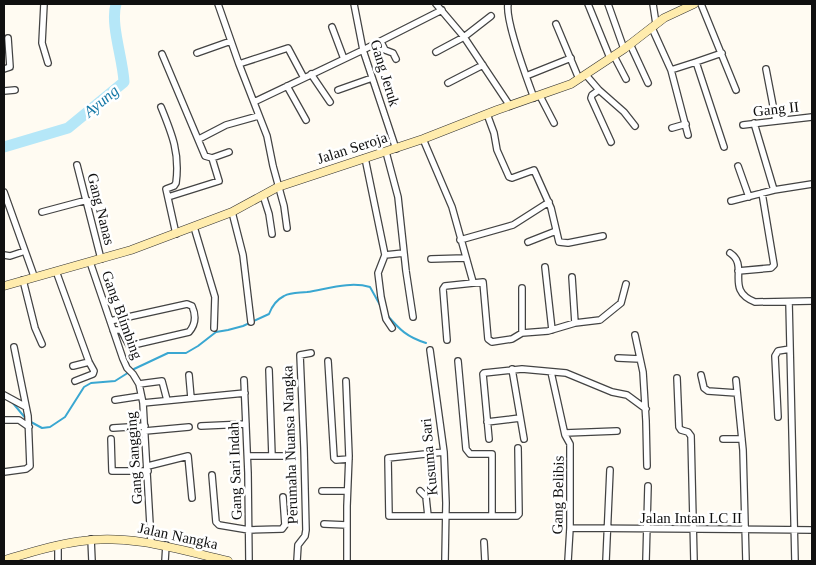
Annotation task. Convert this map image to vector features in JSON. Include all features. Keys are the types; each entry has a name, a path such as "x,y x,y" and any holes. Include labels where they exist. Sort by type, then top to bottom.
{"street":[{"path":"44,4 42,44 48,63"},
{"path":"218,4 267,136 284,206 287,228"},
{"name":"Gang Jeruk","path":"354,4 363,50 396,149"},
{"path":"436,4 464,37 510,106"},
{"path":"508,4 508,16 526,76 554,123"},
{"path":"588,4 612,57 626,79"},
{"path":"608,4 627,46 648,83"},
{"name":"Jalan Seroja","path":"4,286 34,276 101,259 176,234 232,212 278,187 423,140 487,114 571,84 612,57 664,18 694,4"},
{"path":"701,4 736,90"},
{"path":"654,5 664,18"},
{"path":"654,5 654,26 671,70 688,135"},
{"path":"254,102 381,42 442,10"},
{"path":"436,52 464,37 491,16"},
{"path":"556,24 571,58 583,77 624,112 635,126"},
{"path":"332,27 344,59"},
{"path":"4,70 10,67 8,38"},
{"path":"197,53 231,41"},
{"path":"381,42 385,50 393,53 396,59"},
{"path":"239,64 288,48 304,78"},
{"path":"671,70 722,53"},
{"path":"162,54 199,139 204,155 212,158 229,152"},
{"path":"526,76 571,58"},
{"path":"696,62 724,147"},
{"path":"448,83 483,65"},
{"path":"766,69 776,121"},
{"path":"311,74 330,102"},
{"path":"338,90 372,78"},
{"path":"287,86 306,120"},
{"path":"4,92 16,90"},
{"path":"599,90 592,94 591,98 611,142"},
{"path":"161,107 174,141 178,159 176,183 174,186 166,189 176,234"},
{"path":"487,114 494,133 497,150 509,177 512,178 534,170 549,202 558,241 562,244 603,236"},
{"path":"199,139 226,125 258,116"},
{"name":"Gang II","path":"743,125 812,117"},
{"path":"754,123 774,190"},
{"path":"672,128 686,124"},
{"path":"423,140 452,207 473,282"},
{"path":"386,152 398,197 404,253 414,316"},
{"path":"168,197 219,180 212,158"},
{"path":"365,158 385,255 378,276 384,312 392,328"},
{"name":"Gang Nanas","path":"77,166 101,259"},
{"path":"738,166 748,197"},
{"path":"731,201 774,190 812,184"},
{"path":"4,192 34,276"},
{"path":"738,271 771,268 774,265 762,194"},
{"path":"262,195 269,214 272,234"},
{"path":"42,212 87,200"},
{"path":"460,240 513,225 549,202"},
{"path":"232,212 243,254 251,322"},
{"path":"194,226 216,302 214,328"},
{"path":"528,242 556,231"},
{"path":"4,255 10,256 25,251"},
{"path":"385,255 404,253"},
{"path":"730,253 735,258 739,289 747,298 755,302 812,300"},
{"path":"431,259 465,258"},
{"name":"Gang Blimbing","path":"90,262 127,368 133,374"},
{"path":"545,267 552,330"},
{"path":"56,271 94,373 75,381"},
{"path":"572,277 575,324"},
{"path":"23,280 35,328 42,344"},
{"path":"447,340 443,287 482,282 488,340 492,342 522,334 598,321 607,316 621,303 626,284"},
{"path":"522,288 522,334"},
{"path":"789,302 796,561"},
{"path":"110,321 187,304 192,306 195,314 194,325 189,332 133,345 128,345 123,331 113,330"},
{"path":"635,335 646,409 647,466"},
{"path":"4,472 30,468 28,416 14,347"},
{"path":"778,417 775,356 778,351 790,349"},
{"name":"Kusuma Sari","path":"430,350 444,452 446,503 445,561"},
{"name":"Perumaha Nuansa Nangka","path":"297,561 298,545 305,536 306,530 300,354 311,353"},
{"path":"618,358 640,359"},
{"path":"328,361 334,458 336,460 349,460"},
{"path":"458,361 466,449 469,454 492,454 492,516"},
{"path":"72,366 89,362"},
{"path":"489,439 483,374 512,369 538,369 566,373 612,392 627,395 646,409"},
{"path":"512,369 524,439"},
{"path":"269,370 272,456"},
{"name":"Gang Belibis","path":"551,372 565,433 571,447 568,561"},
{"name":"Gang Sangging","path":"133,374 139,384 143,403 151,542"},
{"path":"189,375 191,398"},
{"path":"701,375 704,388 708,391 737,393"},
{"path":"677,378 679,426 680,430 688,432 691,436 694,561"},
{"name":"Gang Sari Indah","path":"244,380 248,456 249,561"},
{"path":"736,380 742,439 746,561"},
{"path":"139,384 162,381 167,400"},
{"path":"346,381 349,460 347,561"},
{"path":"143,403 245,394"},
{"path":"4,395 26,407"},
{"path":"115,400 141,396"},
{"path":"487,422 520,418"},
{"path":"4,420 19,420 29,425"},
{"path":"201,426 246,424"},
{"path":"113,428 145,429 189,426"},
{"path":"565,433 617,431"},
{"path":"111,439 112,472 148,468 188,456 192,498"},
{"path":"723,439 742,439"},
{"path":"444,452 388,459 389,516 517,516 518,448"},
{"path":"248,456 290,456"},
{"path":"606,561 610,470"},
{"path":"212,475 216,524 218,525 249,530 282,530 284,525 283,497"},
{"path":"646,561 648,486"},
{"path":"322,491 348,491"},
{"path":"420,491 426,497 428,516"},
{"path":"324,524 348,525"},
{"name":"Jalan Intan LC II","path":"570,528 608,530 812,530"},
{"name":"Jalan Nangka","path":"4,560 26,558 58,545 114,539 151,542 166,545 196,558 228,561"},
{"path":"91,540 92,561"},
{"path":"484,542 485,561"},
{"path":"58,545 58,561"},
{"path":"165,561 166,545"}],"waterway":[{"name":"Ayung","path":"4,147 68,128 124,82 116,31 116,4"},
{"path":"31,422 42,428 50,427 65,417 84,387 91,383 115,381 134,369 168,353 186,353 216,332 243,326 269,314 277,301 292,293 338,286 362,285 370,287 380,305"},
{"path":"387,315 404,332 426,343"},
{"path":"12,402 27,420"}]}
